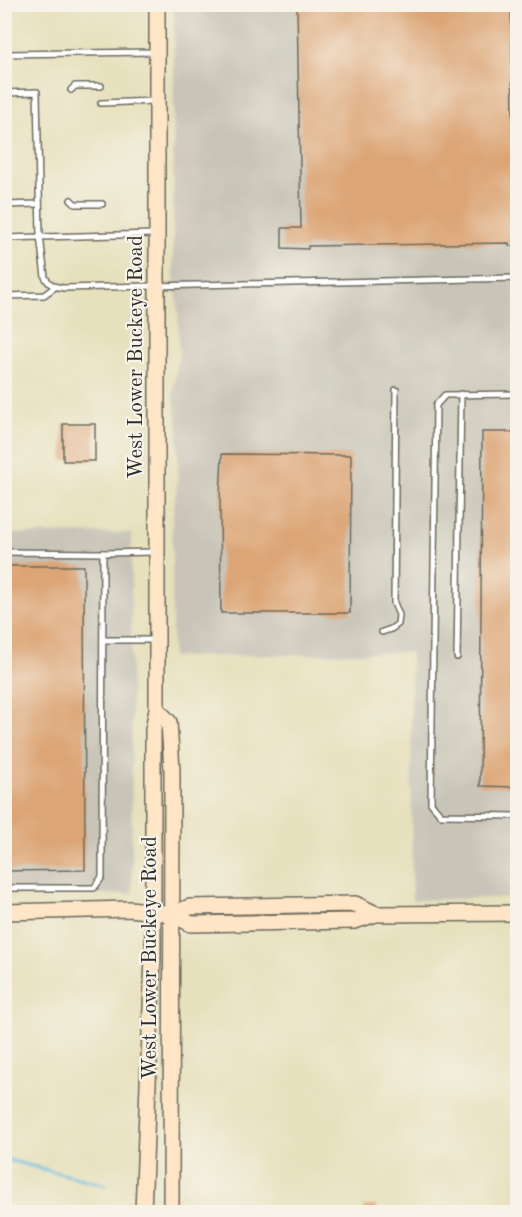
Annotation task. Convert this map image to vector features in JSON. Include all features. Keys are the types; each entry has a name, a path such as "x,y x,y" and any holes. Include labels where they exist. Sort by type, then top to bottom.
{"main road":[{"name":"West Lower Buckeye Road","path":"143,1212 153,956 153,730 157,709 157,4"},
{"name":"West Lower Buckeye Road","path":"157,709 169,722 171,745 171,1212"},
{"path":"4,912 130,909 172,914 191,924 355,921 376,914 518,913"}],"lane":[{"path":"4,54 157,52"},
{"path":"70,90 75,86 101,86"},
{"path":"4,93 37,92 40,237 45,277 48,283 56,287 518,278"},
{"path":"101,103 156,101"},
{"path":"71,200 75,204 102,204"},
{"path":"4,205 39,204"},
{"path":"4,238 156,234"},
{"path":"4,296 44,295 56,287"},
{"path":"382,632 398,624 399,615 394,603 396,390"},
{"path":"458,657 461,394"},
{"path":"518,394 445,395 436,405 431,803 441,815 518,816"},
{"path":"4,552 156,552"},
{"path":"4,888 94,888 102,877 103,553"},
{"path":"103,640 156,640"}],"shaded area":[{"path":"174,5 517,5 517,897 412,900 411,652 172,657 172,524 178,474 178,426 173,392 179,353 178,308 173,270"},
{"path":"131,533 132,894 5,895 4,534"}],"building":[{"path":"297,4 511,4 515,224 518,224 518,246 509,246 509,243 282,248 282,228 301,228"},
{"path":"63,424 95,424 95,461 63,461"},
{"path":"482,432 518,432 518,787 480,786"},
{"path":"222,454 351,455 350,613 221,613"},
{"path":"4,566 84,566 85,870 4,871"},
{"path":"364,1206 376,1206 376,1212 364,1212"}],"waterway":[{"path":"4,1159 106,1185"},
{"path":"195,1206 219,1212"}]}
